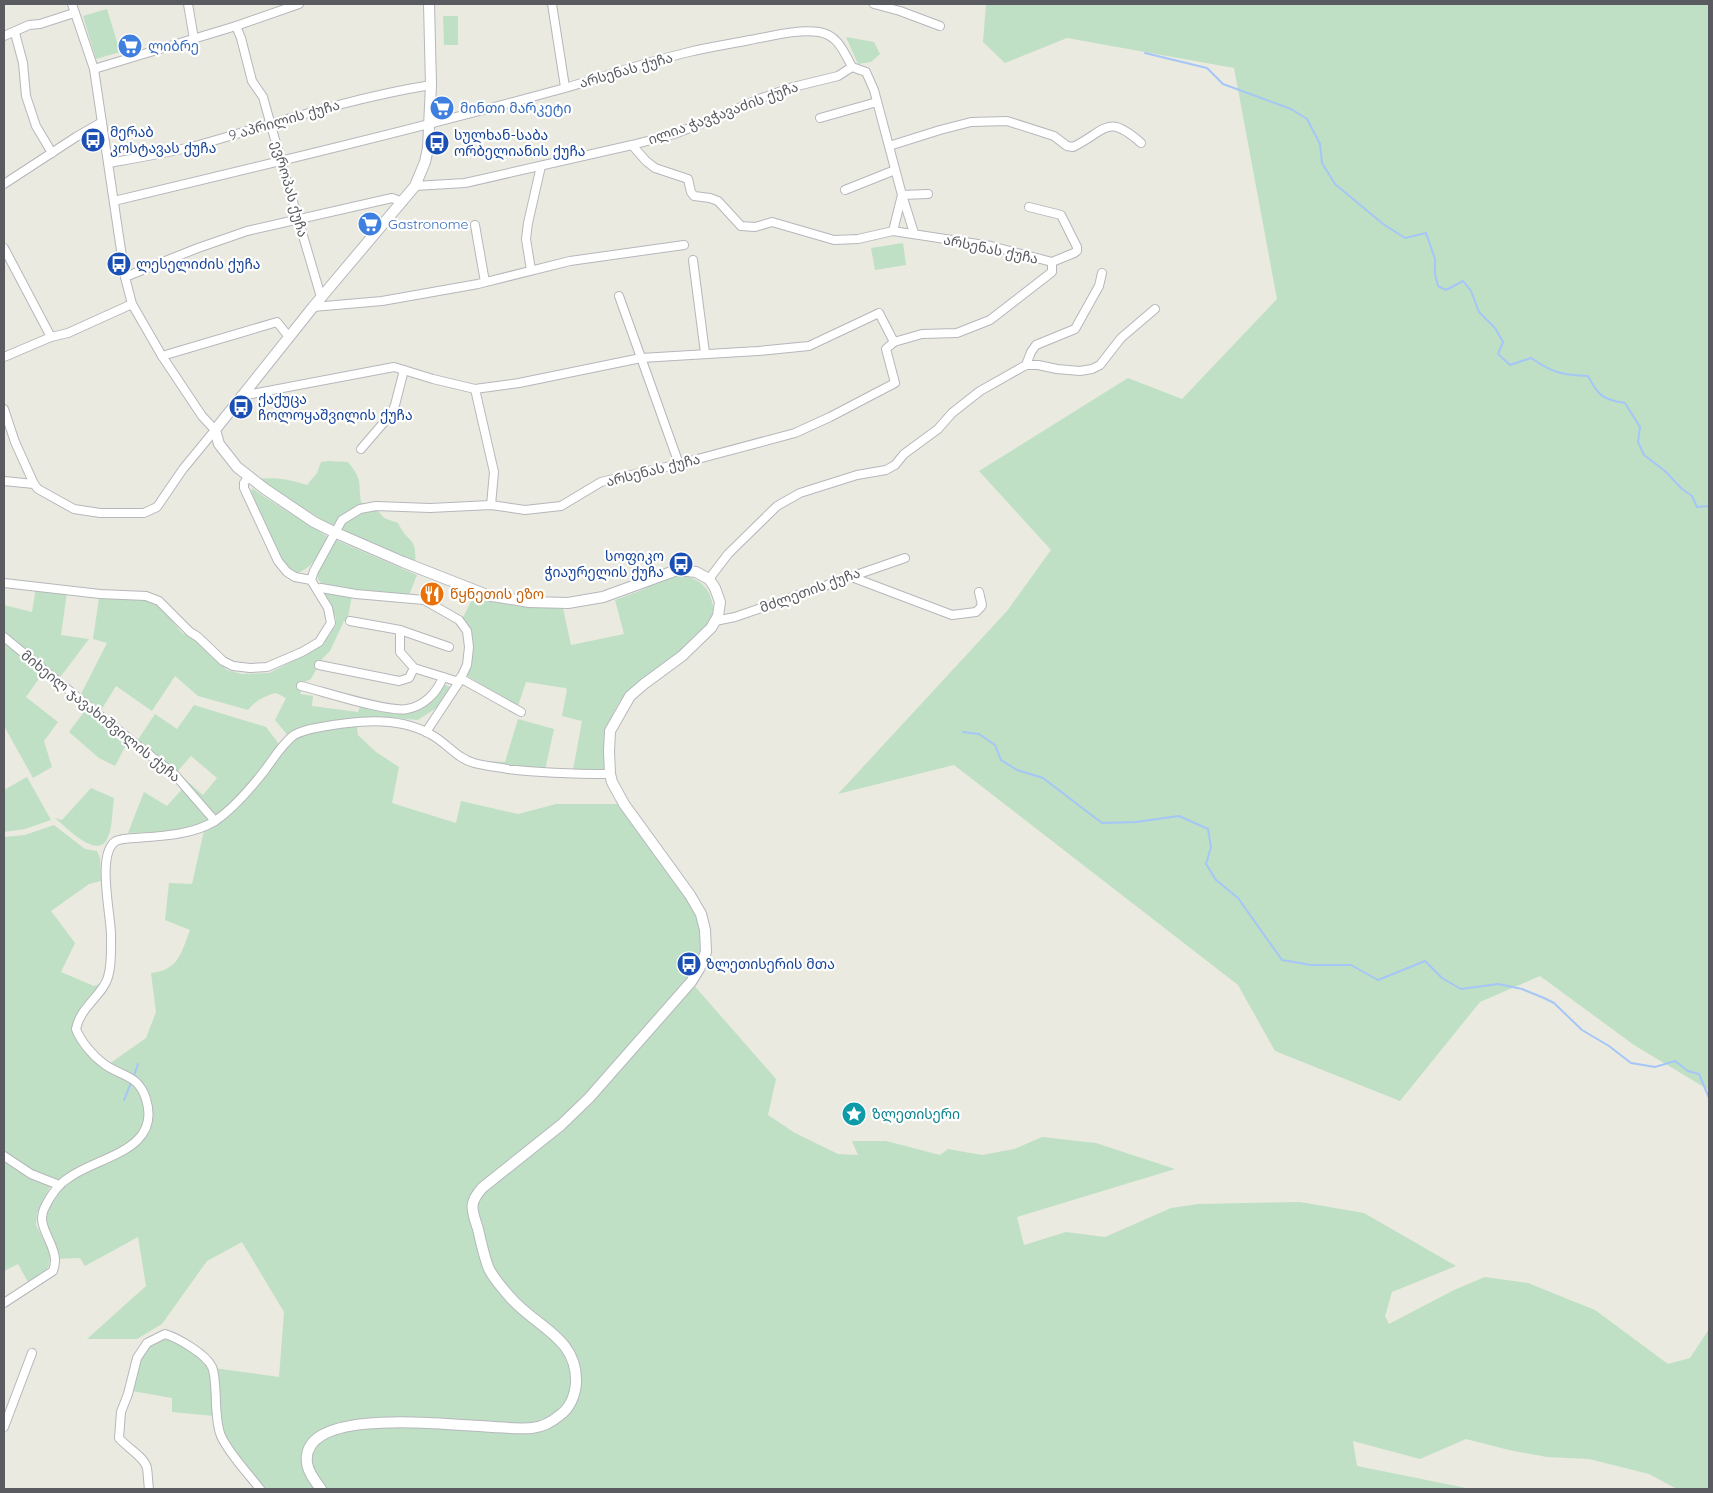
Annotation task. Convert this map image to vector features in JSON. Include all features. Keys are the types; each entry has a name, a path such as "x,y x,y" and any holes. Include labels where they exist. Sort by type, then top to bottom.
{"main road":[{"path":"321,1489 312,1476 307,1463 308,1452 313,1442 324,1433 338,1428 355,1425 420,1422 511,1429 534,1428 561,1415 571,1403 576,1389 576,1371 567,1348 554,1334 510,1298 489,1269 472,1211 473,1198 482,1188 561,1126 589,1098 691,982 700,969 706,952 705,930 701,914 690,895 624,804 612,782 609,751 610,731 630,696 701,639 718,616 720,602 715,588 709,579 696,572 677,570 603,597 568,603 529,602 488,595 403,562 334,532 288,506 248,477 219,444 215,430 321,297 415,186 425,162 430,123 429,4"}],"street":[{"path":"4,409 15,442 38,489 74,509 100,514 144,513 157,507 183,469 215,430 202,416 162,356 132,304 126,277 94,69 72,4"},
{"path":"188,4 194,39"},
{"path":"94,69 236,26 299,4"},
{"path":"552,4 565,88"},
{"path":"874,4 900,11 940,26"},
{"path":"4,36 15,33 29,25 40,24 74,13"},
{"name":"ევროპას ქუჩა","path":"236,26 252,81 263,97 280,162 321,297"},
{"name":"არსენას ქუჩა","path":"312,580 314,571 342,520 368,507 430,508 491,505 525,510 561,506 601,482 679,464 795,433 895,383 886,349 894,342 922,334 957,333 990,320 1052,272 1052,262 991,246 914,234 877,102 866,72 852,67 840,44 834,38 821,32 803,32 689,52 565,88 430,123"},
{"path":"15,33 23,63 26,96 36,126 52,153"},
{"name":"ილია ჭავჭავაძის ქუჩა","path":"415,186 465,183 674,134 759,99 793,87 838,76 852,67"},
{"name":"9 აპრილის ქუჩა","path":"109,163 193,146 388,92 431,85"},
{"path":"820,118 877,102"},
{"path":"889,146 970,122 1007,121 1054,136 1066,146 1073,147 1106,127 1113,126 1121,127 1142,143"},
{"path":"4,184 102,122"},
{"path":"114,201 280,162 430,123"},
{"path":"632,145 655,168 688,179 694,196 718,201 740,226 755,227 772,222 834,240 858,239 893,231 914,234"},
{"path":"530,270 526,239 540,166"},
{"path":"845,190 895,170"},
{"path":"893,231 902,195 928,194"},
{"path":"126,277 198,248 247,231 392,198 403,202"},
{"path":"1029,207 1061,215 1076,247 1077,251 1074,253 1052,262"},
{"path":"475,225 481,283"},
{"path":"313,307 382,301 481,283 570,261 684,245"},
{"path":"4,248 52,337"},
{"path":"693,260 705,353"},
{"path":"1026,365 1036,345 1075,329 1099,286 1102,272"},
{"path":"619,296 679,464"},
{"path":"4,357 52,337 68,333 132,304"},
{"path":"709,579 728,554 777,506 800,494 857,475 886,470 895,465 904,454 938,429 952,413 980,391 1026,365 1080,371 1092,370 1100,365 1121,338 1155,309"},
{"path":"241,396 394,367 475,389 520,383 641,358 808,346 880,313 894,342"},
{"path":"162,356 277,322 289,337"},
{"path":"361,448 395,406 404,370"},
{"path":"475,389 494,472 491,505"},
{"path":"4,583 100,594 146,596 159,601 190,632 232,666 267,667 302,652 319,642 331,623 331,617 312,580 295,577 287,572 278,561 244,488 244,483 248,477"},
{"path":"4,482 34,484"},
{"name":"მძლეთის ქუჩა","path":"715,621 735,617 905,558"},
{"path":"849,576 952,615 976,612 982,604 979,592"},
{"path":"317,589 322,588 356,594 424,600 459,620 467,631 469,647 467,665 426,732"},
{"path":"350,621 400,630 449,648"},
{"path":"400,630 400,652 414,668 459,680 521,712"},
{"name":"მიხეილ ჯავახიშვილის ქუჩა","path":"4,637 176,775 215,820"},
{"path":"319,665 399,681 409,678 414,668"},
{"path":"301,686 382,706 406,709 423,702 433,694 443,677"},
{"path":"4,1303 53,1271 55,1259 43,1226 43,1211 51,1196 70,1177 124,1151 138,1140 148,1126 149,1111 141,1086 133,1078 103,1064 86,1046 76,1029 77,1023 85,1009 108,979 111,961 111,931 105,863 114,842 123,839 186,832 215,820 245,794 285,744 296,734 315,728 354,722 380,721 402,724 426,732 453,752 473,763 538,772 610,774"},
{"path":"4,1156 31,1174 60,1185"},
{"path":"149,1489 145,1462 119,1438 120,1412 128,1394 137,1358 147,1343 165,1334 188,1345 212,1367 218,1424 221,1435 229,1449 260,1489"},
{"path":"4,1427 32,1354"}],"green space":[{"path":"986,4 1709,4 1709,1090 1634,1045 1540,976 1480,1002 1400,1101 1275,1051 1238,985 954,765 838,794 1007,611 1051,550 979,471 1128,378 1182,399 1277,299 1234,68 1067,38 1005,63 983,42"},
{"path":"107,9 120,52 96,59 83,16"},
{"path":"443,16 458,16 458,45 444,45"},
{"path":"846,37 874,42 880,54 871,62 858,64"},
{"path":"903,243 906,265 875,270 871,248"},
{"path":"321,462 348,462 358,477 361,502 378,511 384,518 398,523 415,548 415,562 327,523 257,479 282,479 307,485 317,473"},
{"path":"252,488 328,537 316,558 303,571 297,573 283,560 251,496"},
{"path":"336,540 417,575 409,595 369,593 323,585 318,579 319,570"},
{"path":"670,575 692,578 706,588 713,607 710,621 693,641 637,683 619,703 610,726 606,769 573,770 582,721 562,716 567,689 526,682 518,706 466,675 472,653 470,640 462,619 474,596 515,606 563,608 571,645 624,634 615,600 642,590"},
{"path":"36,587 67,592 61,635 89,639 58,680 4,634 4,605 32,612"},
{"path":"323,592 352,596 347,622 344,621 330,651 322,659 311,679 304,682 300,694 313,696 312,706 358,712 361,703 407,711 444,684 452,688 438,707 418,720 381,717 312,726 289,737 275,720 286,698 276,693 260,699 248,710 198,696 175,676 152,711 116,686 100,712 80,696 107,643 93,639 99,598 138,597 158,603 182,633 196,640 227,670 242,674 269,673 315,650 329,636 336,625 336,618"},
{"path":"4,641 43,673 26,697 58,722 44,741 52,767 33,778 4,726"},
{"path":"194,705 266,727 279,744 246,789 215,817 191,788 137,741 155,714 177,729","holes":["191,756 217,778 203,795 177,772"]},
{"path":"87,708 128,741 115,766 99,758 69,732"},
{"path":"518,719 554,729 545,770 495,764 487,761 505,762"},
{"path":"333,726 357,727 358,735 376,752 399,767 392,803 456,823 461,801 518,814 556,804 624,804 701,914 706,952 691,982 776,1079 768,1115 795,1133 838,1154 858,1155 852,1141 886,1141 940,1155 948,1149 982,1155 1014,1149 1042,1137 1096,1143 1175,1169 1017,1217 1024,1245 1066,1232 1105,1237 1171,1208 1198,1204 1300,1202 1364,1213 1456,1266 1392,1292 1385,1316 1389,1324 1454,1290 1485,1277 1528,1283 1595,1310 1668,1364 1690,1358 1709,1329 1709,1489 1677,1489 1649,1474 1589,1459 1547,1457 1466,1439 1420,1459 1353,1441 1357,1466 1471,1489 263,1489 225,1436 221,1417 220,1394 214,1368 279,1377 284,1312 242,1242 207,1261 162,1324 137,1339 87,1339 146,1286 138,1237 85,1266 80,1258 55,1259 43,1226 51,1196 59,1185 124,1151 148,1126 141,1086 109,1064 146,1038 156,1012 151,973 168,968 178,959 190,930 165,920 169,883 192,884 205,826 223,814 296,734"},
{"path":"27,777 51,820 25,829 4,832 4,790"},
{"path":"184,787 211,819 204,824 184,830 128,833 144,792 167,806"},
{"path":"91,788 114,798 110,832 104,844 97,846 74,835 55,818 62,820"},
{"path":"54,825 85,849 97,851 100,858 101,881 89,884 51,911 75,943 61,972 94,986 102,983 75,1021 84,1049 103,1069 130,1080 143,1096 145,1124 138,1136 128,1145 74,1171 57,1182 33,1173 4,1154 4,837 25,835"},
{"path":"4,1158 51,1185 37,1213 36,1225 48,1248 49,1265 45,1272 28,1282 18,1264 4,1271"},
{"path":"160,1339 182,1345 205,1363 211,1383 214,1416 172,1412 172,1398 132,1391 140,1362 148,1349"}],"waterway":[{"path":"1145,53 1207,68 1223,84 1291,109 1307,119 1320,144 1322,163 1335,184 1383,224 1405,238 1426,233 1435,259 1435,274 1438,286 1446,290 1463,281 1471,291 1479,312 1495,328 1503,342 1498,354 1510,365 1531,358 1558,372 1588,376 1602,396 1625,403 1640,427 1638,442 1644,455 1692,496 1697,507 1709,506"},
{"path":"963,732 979,734 995,745 1001,760 1017,770 1043,778 1102,823 1136,822 1179,816 1208,829 1211,847 1206,864 1216,880 1238,898 1282,960 1311,965 1351,965 1378,980 1425,961 1442,978 1461,989 1498,984 1522,989 1554,1003 1582,1030 1609,1046 1631,1063 1655,1067 1675,1061 1688,1071 1699,1074 1709,1098"},
{"path":"133,1078 138,1064"},
{"path":"124,1100 131,1083"}],"place":[{"name":"ლიბრე","path":"130,46"},
{"name":"მინთი მარკეტი","path":"442,108"},
{"name":"მერაბ კოსტავას ქუჩა","path":"93,140"},
{"name":"სულხან-საბა ორბელიანის ქუჩა","path":"437,143"},
{"name":"Gastronome","path":"370,224"},
{"name":"ლესელიძის ქუჩა","path":"119,264"},
{"name":"ქაქუცა ჩოლოყაშვილის ქუჩა","path":"241,407"},
{"name":"სოფიკო ჭიაურელის ქუჩა","path":"681,564"},
{"name":"წყნეთის ეზო","path":"432,594"},
{"name":"ზლეთისერის მთა","path":"689,964"},
{"name":"ზლეთისერი","path":"854,1114"}]}
